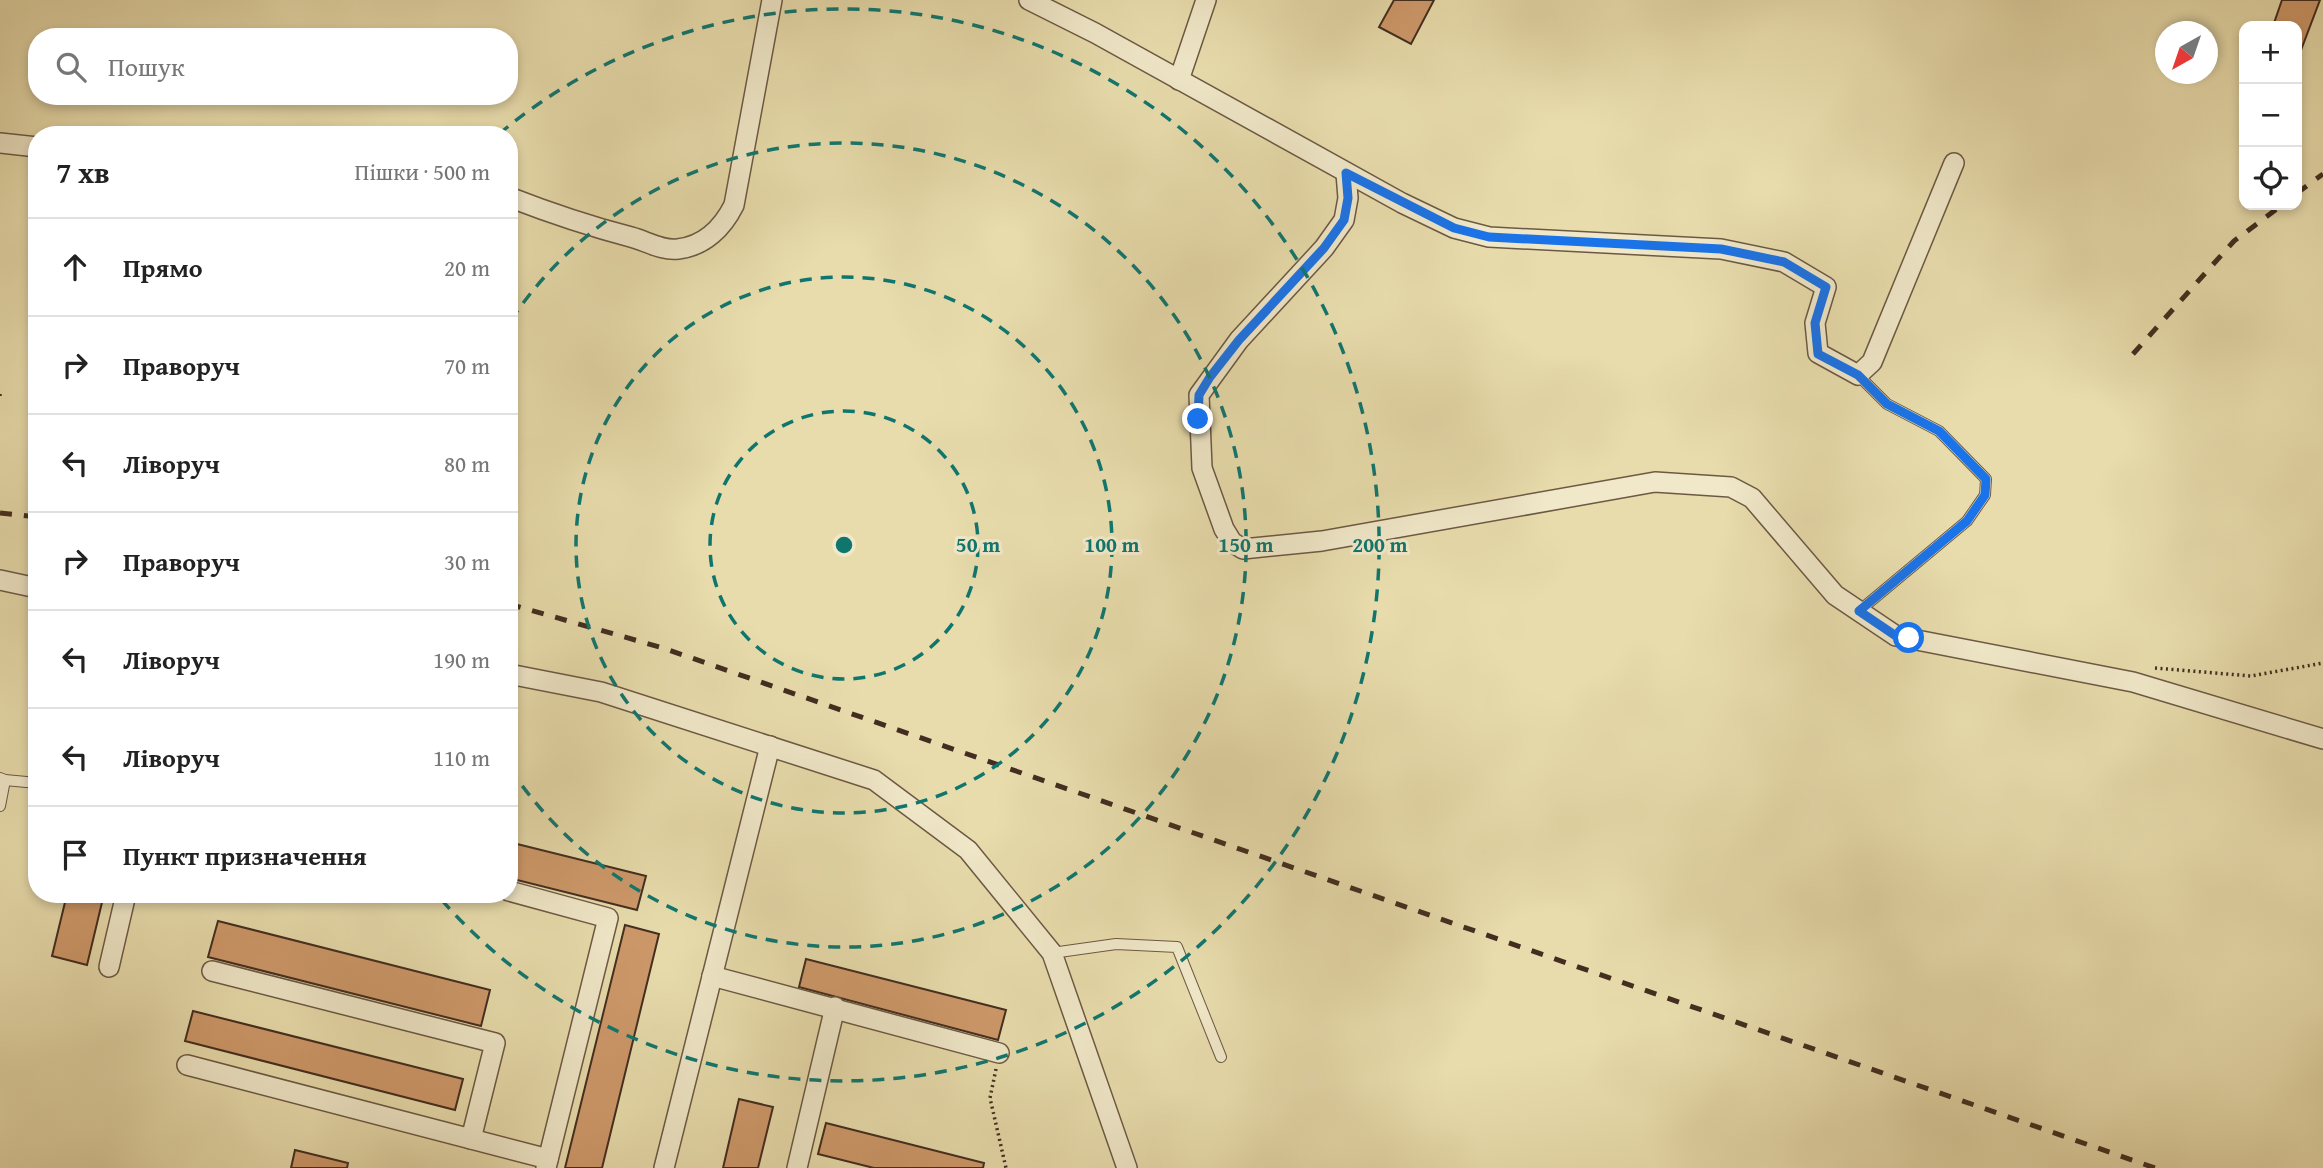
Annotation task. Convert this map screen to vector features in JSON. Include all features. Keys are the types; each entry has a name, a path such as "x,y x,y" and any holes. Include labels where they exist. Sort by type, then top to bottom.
{"street":[{"path":"518,201 571,222 658,247 677,249 695,244 716,232 734,205 772,0"},
{"path":"1029,0 1346,173 1454,228 1489,237 1721,249 1784,262 1826,287 1815,323 1818,354 1858,375 1871,362 1954,163"},
{"path":"1179,80 1206,0"},
{"path":"0,143 28,146"},
{"path":"1346,173 1348,198 1344,220 1324,248 1239,340 1199,395 1202,468 1212,504 1232,542 1243,549 1322,541 1655,482 1731,487 1752,498 1835,595 1896,636 2133,682 2323,739"},
{"path":"0,580 28,586"},
{"path":"518,676 601,692 874,780 968,850 1052,953 1127,1168"},
{"path":"664,1168 770,746"},
{"path":"187,1065 471,1139 547,1163 608,918 518,893"},
{"path":"109,967 124,903"},
{"path":"212,971 495,1043 471,1139"},
{"path":"712,976 999,1053"},
{"path":"797,1168 835,1007"}],"lane":[{"path":"1858,375 1887,404 1939,431 1986,479 1985,495 1967,521 1859,611"},
{"path":"0,806 3,779 28,782"},
{"path":"1052,953 1116,944 1177,947 1221,1057"}],"path":[{"path":"2147,667 2251,676 2323,663"},
{"path":"999,1053 990,1098 1006,1168"}],"building":[{"path":"1394,0 1434,0 1411,44 1379,27"},
{"path":"2282,0 2320,0 2302,47 2302,21 2275,21"},
{"path":"518,844 646,876 637,910 518,880"},
{"path":"65,903 102,903 87,965 52,956"},
{"path":"218,921 490,990 481,1026 208,957"},
{"path":"625,925 659,934 602,1168 565,1168"},
{"path":"806,959 1006,1010 998,1040 799,987"},
{"path":"193,1011 463,1079 455,1110 185,1041"},
{"path":"739,1099 773,1107 758,1168 723,1168"},
{"path":"826,1123 984,1163 983,1168 874,1168 818,1154"},
{"path":"295,1150 348,1163 347,1168 291,1168"}],"railway":[{"path":"2302,189 2323,174"},
{"path":"2133,354 2234,241 2275,210"},
{"path":"0,513 28,516"},
{"path":"518,607 663,648 2155,1168"}],"route":[{"path":"1198,419 1199,395 1210,377 1239,340 1271,309 1324,248 1344,220 1348,198 1346,173 1402,204 1454,228 1489,237 1672,249 1721,249 1784,262 1826,287 1815,323 1818,354 1858,375 1887,404 1939,431 1958,447 1986,479 1985,495 1967,521 1906,575 1859,611 1896,636 1909,638"}]}
